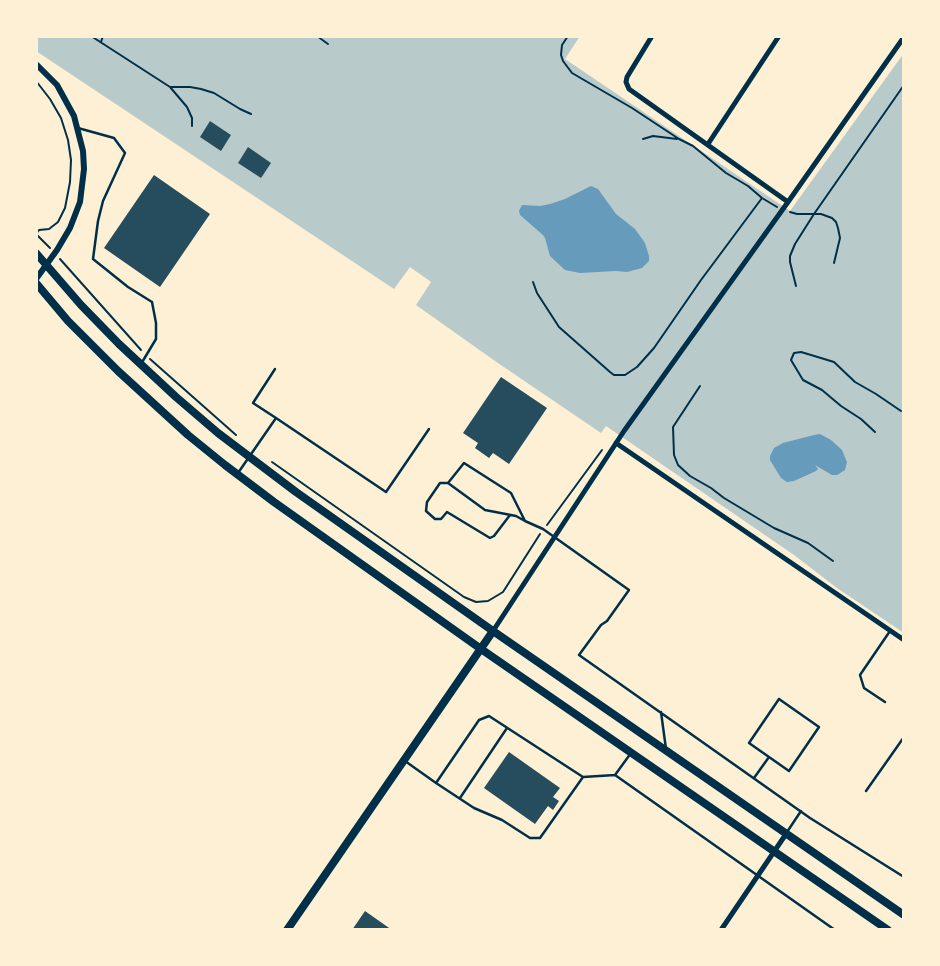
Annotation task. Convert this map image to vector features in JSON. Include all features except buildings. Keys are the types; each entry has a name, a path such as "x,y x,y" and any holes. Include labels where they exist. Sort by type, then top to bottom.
{"main road":[{"path":"36,253 81,306 140,365 211,427 249,457 493,631 904,915"},
{"path":"36,283 68,321 118,372 188,435 237,474 481,649 888,930"},
{"path":"288,930 493,631"}],"street":[{"path":"652,36 627,76 626,82 629,89 636,96 708,144 788,202"},
{"path":"708,144 779,36"},
{"path":"493,631 616,443 904,37"},
{"path":"36,64 56,85 74,116 83,151 84,169 80,202 70,228 36,279"},
{"path":"616,443 904,640"},
{"path":"722,930 786,834"}],"lane":[{"path":"78,128 114,138 125,153 103,201 93,258 128,287 152,302 156,323 156,339 140,365"},
{"path":"275,369 253,403 386,492 429,429"},
{"path":"237,474 276,418"},
{"path":"448,483 464,463 511,493 525,521"},
{"path":"510,515 494,536 490,538 447,512 441,519 435,519 426,511 427,502 440,483 448,483 485,510 510,515 543,529 629,590 608,621 601,625 579,655 801,811 904,877"},
{"path":"885,702 864,688 860,675 890,631"},
{"path":"779,700 819,727 789,771 769,756 749,743 779,700"},
{"path":"661,712 666,751"},
{"path":"436,783 479,720 489,716 582,777 615,775 835,930"},
{"path":"460,798 507,728"},
{"path":"866,791 904,737"},
{"path":"615,775 630,753"},
{"path":"754,778 769,756"},
{"path":"404,760 474,808 502,820 530,838 540,838 582,777"},
{"path":"786,834 801,811"}],"path":[{"path":"91,36 170,87 187,107 192,118 192,126"},
{"path":"101,42 103,36"},
{"path":"317,36 328,44"},
{"path":"533,282 542,303 559,327 614,375 625,375 637,367 654,348 701,280 762,198 748,186 726,173 693,146 572,73 561,55 562,45 568,36"},
{"path":"36,81 50,99 61,118 68,140 71,160 70,182 65,208 58,222 48,229 39,230 36,234 114,318 132,341 237,436"},
{"path":"796,286 790,262 790,256 795,244 904,85"},
{"path":"170,87 190,87 214,93 251,114"},
{"path":"643,139 653,136 679,139"},
{"path":"814,214 821,214 832,218 838,228 840,238 834,263"},
{"path":"875,432 868,424 822,390 803,380 791,360 794,353 801,352 834,362 855,382 901,411"},
{"path":"700,386 693,399 675,421 673,427 674,455 678,465 690,476 724,498 774,528 808,543 833,561"},
{"path":"269,459 464,597 476,602 488,601 502,592 543,529 604,446"}],"shaded area":[{"path":"36,36 580,36 565,59 790,211 904,53 904,633 606,426 601,433 416,305 431,282 410,267 394,289 36,51"}],"water":[{"path":"591,186 598,189 616,214 635,229 645,243 649,261 642,268 627,272 580,273 565,270 550,256 543,235 520,215 519,211 522,205 540,206 550,204"},
{"path":"820,434 831,440 842,450 847,462 845,470 837,475 832,475 815,465 818,469 816,471 794,481 787,482 781,478 770,460 774,448 783,443"}]}
